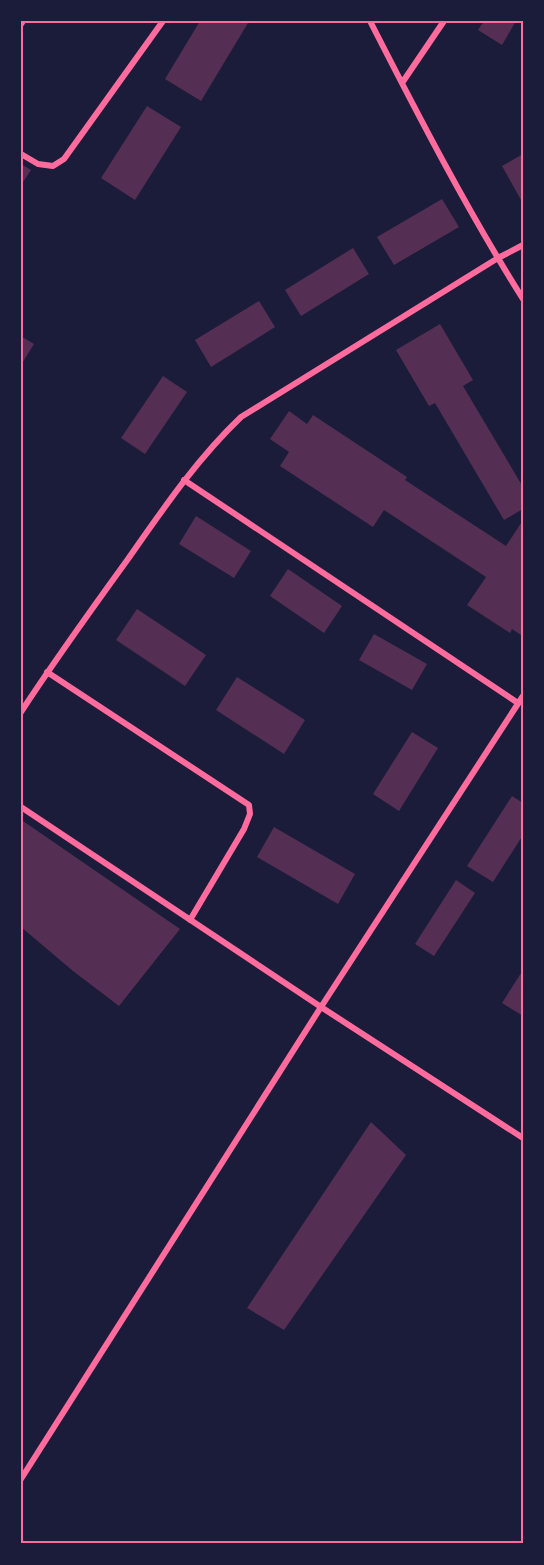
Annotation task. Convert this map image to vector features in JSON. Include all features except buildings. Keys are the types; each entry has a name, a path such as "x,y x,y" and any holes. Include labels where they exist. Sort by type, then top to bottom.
{"street":[{"path":"21,154 38,164 53,166 64,159 163,21"},
{"path":"370,21 498,258 523,299"},
{"path":"402,83 444,21"},
{"path":"21,712 46,672 184,480 215,442 241,417 498,258 523,245"},
{"path":"184,480 279,541 345,589 518,703"},
{"path":"46,672 249,804 250,814 244,829 190,920"},
{"path":"21,1479 321,1007 523,696"},
{"path":"21,807 321,1007 522,1134"}]}
